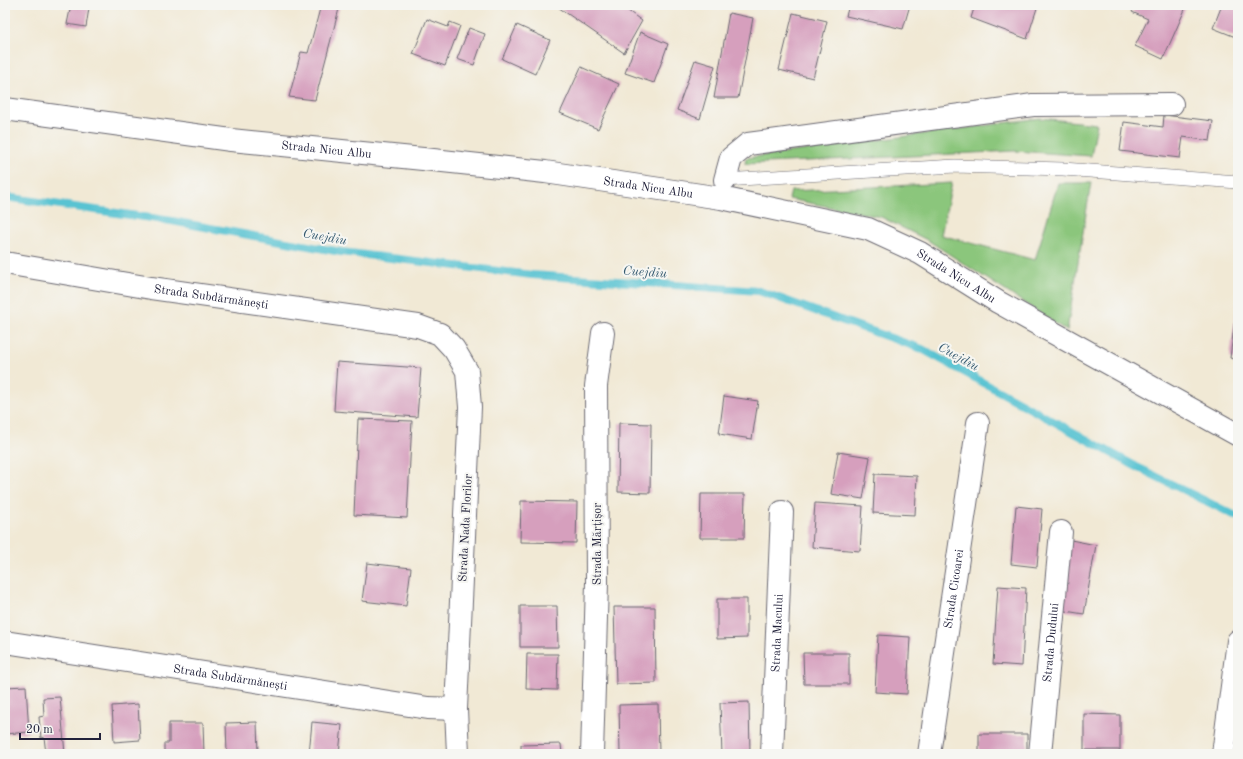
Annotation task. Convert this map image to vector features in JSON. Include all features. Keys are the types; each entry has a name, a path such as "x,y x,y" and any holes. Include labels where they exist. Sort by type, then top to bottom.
{"street":[{"path":"723,189 730,158 748,144 1033,105 1172,104"},
{"name":"Strada Nicu Albu","path":"5,109 230,140 723,189 868,229 920,253 998,302 1238,436"},
{"name":"Strada Subdărmănești","path":"5,263 151,288 418,326"},
{"name":"Strada Nada Florilor","path":"418,326 440,334 454,350 467,371 470,407 456,709 458,754"},
{"name":"Strada Mărțișor","path":"592,754 597,583 596,386 603,334"},
{"name":"Strada Cicoarei","path":"929,754 978,423"},
{"name":"Strada Macului","path":"772,754 782,512"},
{"name":"Strada Dudului","path":"1040,754 1061,532"},
{"path":"1223,754 1238,641"},
{"name":"Strada Subdărmănești","path":"5,642 167,666 428,708 456,709"}],"lane":[{"path":"723,189 955,166 1063,169 1238,182"}],"green space":[{"path":"1040,118 1097,124 1091,156 1015,151 745,164 746,158"},
{"path":"952,183 941,235 1035,260 1058,183 1091,183 1067,331 929,241 881,217 789,199 791,191"}],"building":[{"path":"71,5 89,8 86,27 67,24"},
{"path":"321,5 340,5 315,100 289,97 301,52 308,53"},
{"path":"555,5 620,5 642,21 624,53"},
{"path":"849,5 910,5 903,29 846,16"},
{"path":"975,5 1038,5 1027,39 971,18"},
{"path":"1135,5 1187,5 1163,59 1135,46 1148,19 1132,12"},
{"path":"1222,5 1238,5 1238,38 1213,28"},
{"path":"729,13 753,18 738,98 714,98"},
{"path":"793,13 827,21 813,78 779,70"},
{"path":"427,19 448,27 450,22 460,26 445,66 413,54"},
{"path":"517,25 550,40 535,74 502,59"},
{"path":"469,28 485,34 474,65 457,59"},
{"path":"640,32 668,44 654,83 625,73"},
{"path":"695,60 715,66 700,119 677,110"},
{"path":"581,67 619,84 598,129 560,113"},
{"path":"1164,115 1213,121 1210,141 1183,137 1180,158 1120,151 1124,122 1163,127"},
{"path":"1238,302 1238,360 1230,358"},
{"path":"337,362 421,368 417,417 334,411"},
{"path":"724,396 758,401 752,439 719,434"},
{"path":"358,419 412,421 407,518 354,515"},
{"path":"619,423 651,424 650,493 618,492"},
{"path":"838,452 870,457 863,499 831,494"},
{"path":"875,474 917,476 915,515 873,513"},
{"path":"701,494 745,494 744,538 700,538"},
{"path":"521,501 577,502 576,543 520,542"},
{"path":"815,503 863,506 860,551 812,547"},
{"path":"1016,506 1042,509 1037,567 1011,564"},
{"path":"1071,540 1096,545 1084,614 1059,610"},
{"path":"367,563 411,568 406,606 362,601"},
{"path":"998,586 1026,588 1022,666 993,664"},
{"path":"717,599 747,599 747,638 717,639"},
{"path":"520,606 557,606 558,647 520,647"},
{"path":"614,607 655,607 656,683 616,684"},
{"path":"878,635 910,637 907,694 875,692"},
{"path":"803,653 849,653 849,684 804,684"},
{"path":"527,654 558,654 557,690 526,689"},
{"path":"26,686 29,732 5,734 5,687"},
{"path":"60,697 65,754 46,754 44,737 41,738 39,717 44,716 43,698"},
{"path":"749,702 750,754 722,754 720,703"},
{"path":"138,704 140,740 114,742 112,706"},
{"path":"658,704 659,754 620,754 619,705"},
{"path":"1084,714 1120,715 1120,750 1084,750"},
{"path":"257,722 258,754 227,754 226,723"},
{"path":"312,722 342,725 339,754 309,754"},
{"path":"169,723 203,723 204,754 164,754 164,743 169,743"},
{"path":"979,734 1027,734 1027,754 979,754"},
{"path":"561,744 562,754 521,754 521,745"}],"waterway":[{"name":"Cuejdiu","path":"5,197 172,221 341,252 532,275 759,291 922,349 1135,466 1238,517"}]}
